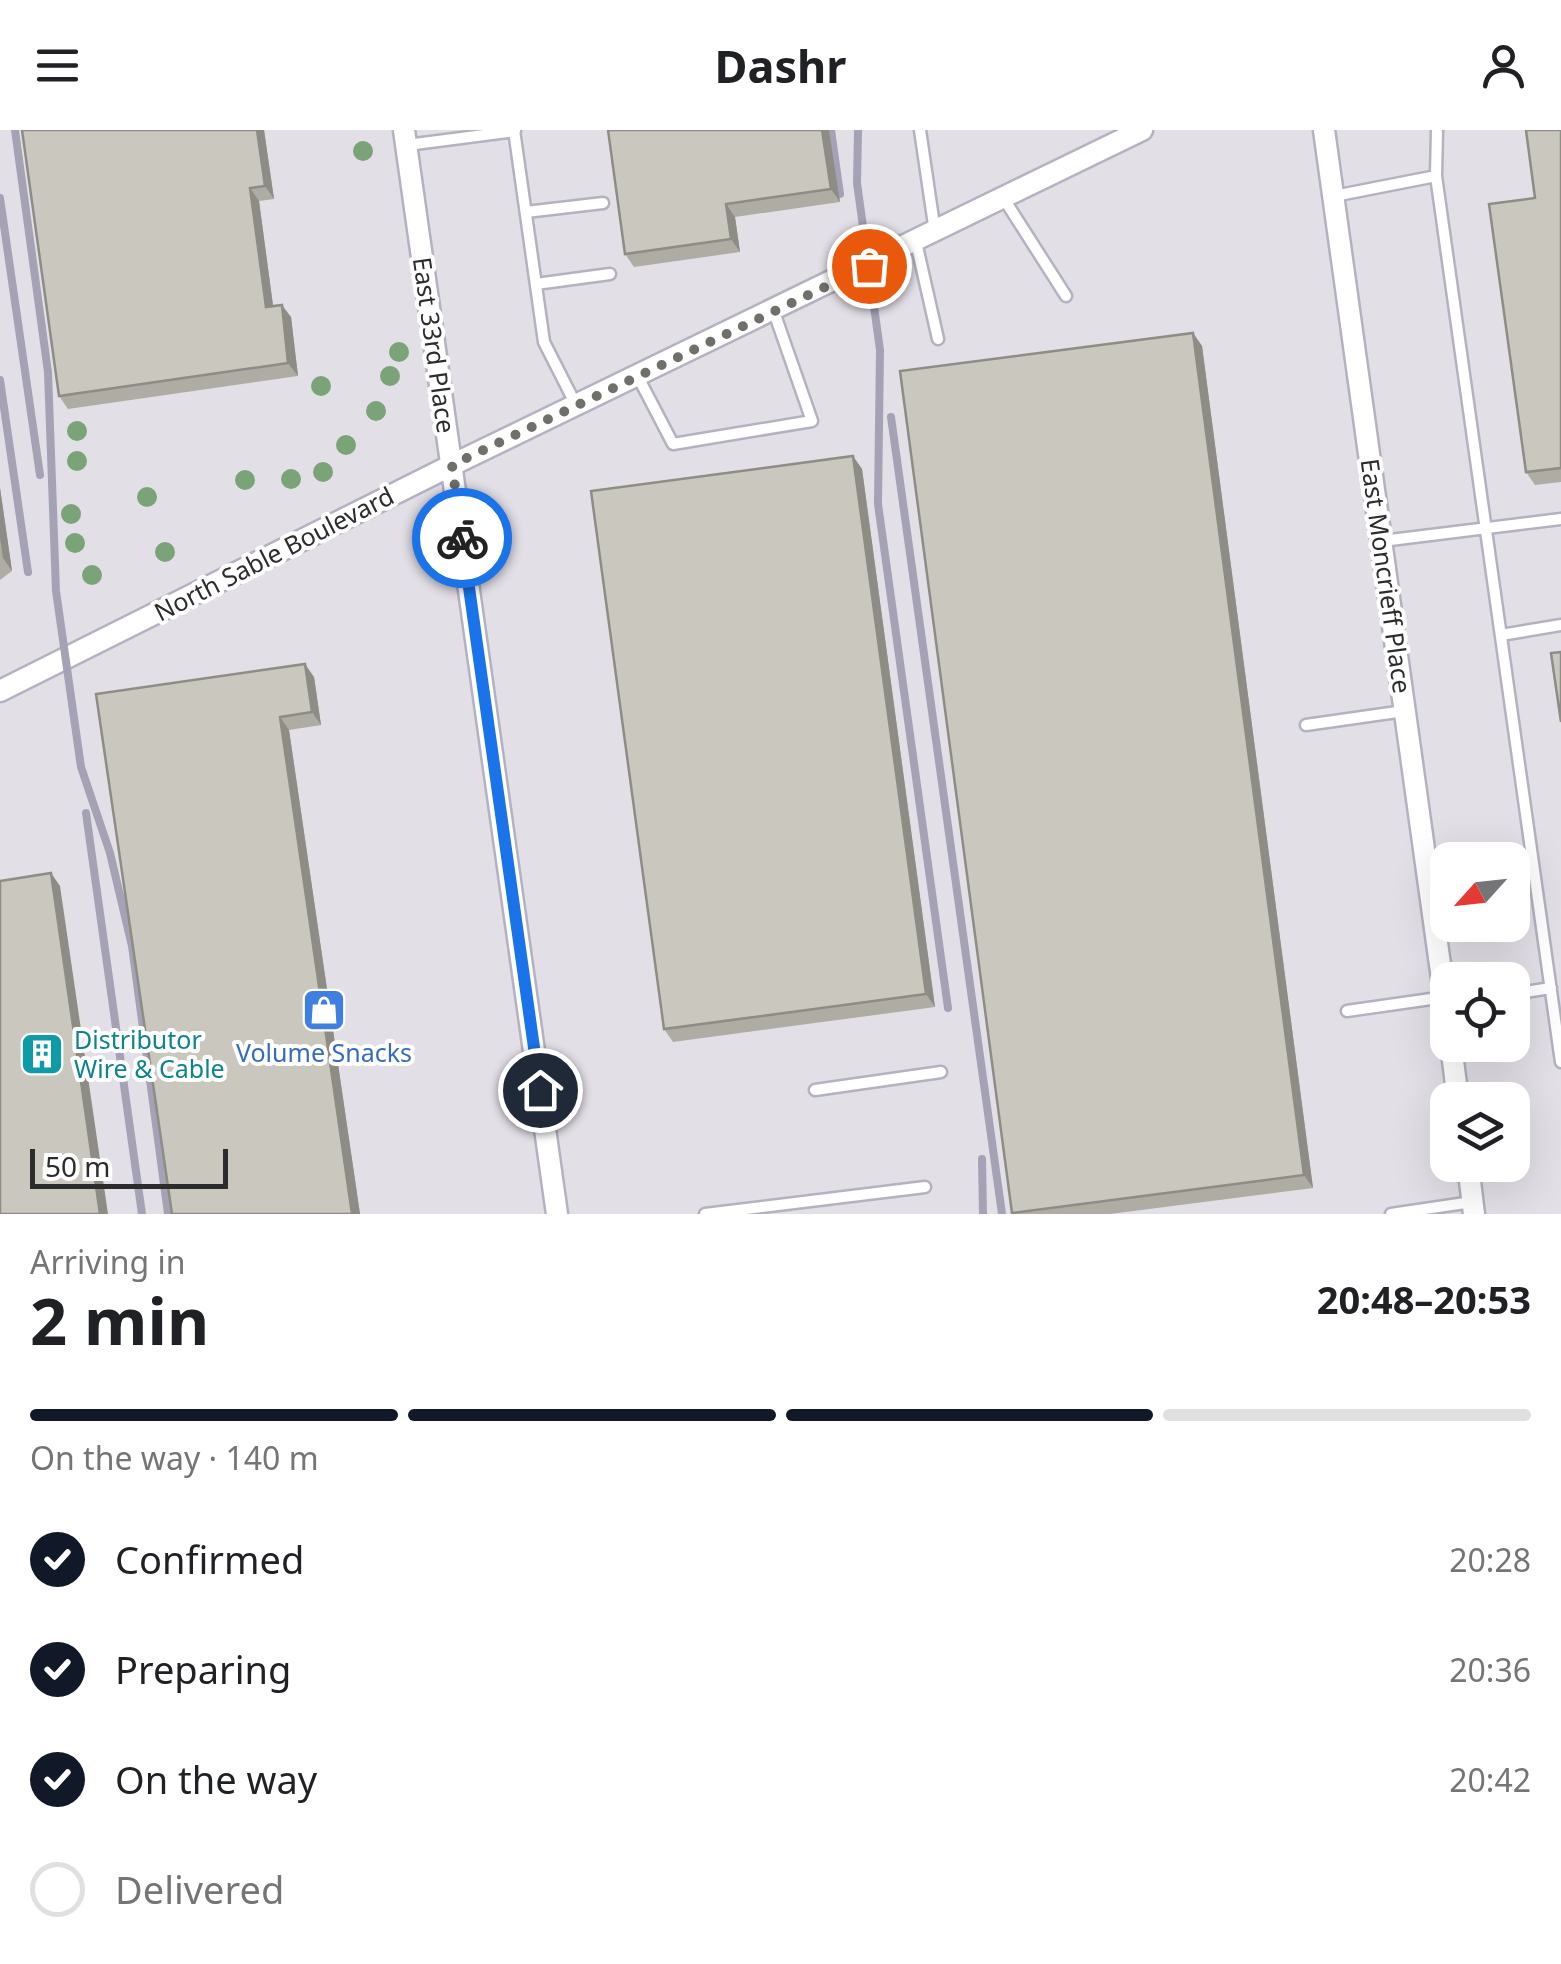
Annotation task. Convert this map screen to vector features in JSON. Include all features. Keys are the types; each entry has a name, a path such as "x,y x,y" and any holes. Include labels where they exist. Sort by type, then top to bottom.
{"street":[{"name":"North Sable Boulevard","path":"0,691 452,465 1142,130"},
{"name":"East Moncrieff Place","path":"1324,130 1441,962"},
{"name":"East 33rd Place","path":"405,138 557,1214"},
{"path":"1470,1182 1474,1208"}],"lane":[{"path":"405,138 514,130 544,342 577,406"},
{"path":"920,130 926,238 938,339"},
{"path":"1437,130 1436,176 1561,1062"},
{"path":"1333,196 1436,176"},
{"path":"1004,198 1066,296"},
{"path":"526,212 602,203"},
{"path":"536,284 610,274"},
{"path":"638,376 673,444 812,421 774,312"},
{"path":"1381,542 1561,519"},
{"path":"1501,635 1561,625"},
{"path":"1306,725 1404,711"},
{"path":"1530,991 1551,988"},
{"path":"1347,1011 1430,999"},
{"path":"816,1090 941,1072"},
{"path":"704,1214 925,1187"},
{"path":"1392,1214 1474,1208"}],"shaded area":[{"path":"0,130 1561,130 1561,1214 0,1214"}],"building":[{"path":"22,130 257,130 265,186 250,188 266,307 282,305 288,363 59,396"},
{"path":"608,130 822,130 831,189 726,204 731,239 625,254"},
{"path":"1526,130 1561,130 1561,468 1526,472 1489,204 1535,198"},
{"path":"1193,333 1304,1175 1012,1213 900,371"},
{"path":"853,456 926,994 664,1029 591,491"},
{"path":"1561,652 1561,722 1551,653"},
{"path":"305,664 312,712 280,717 352,1214 172,1214 96,694"},
{"name":"Distributor Wire & Cable","path":"51,873 100,1214 0,1214 0,881"}],"railway":[{"path":"15,130 48,372 56,591 81,767 110,853 132,946 168,1214"},
{"path":"831,130 840,194"},
{"path":"858,130 857,183 880,350 878,504 948,1008"},
{"path":"0,198 40,475"},
{"path":"0,380 28,572"},
{"path":"891,417 1002,1214"},
{"path":"86,813 142,1214"},
{"path":"982,1159 983,1214"}],"way so far":[{"path":"462,538 452,465 869,266"}],"place":[{"name":"Volume Snacks","path":"324,1010"},
{"name":"Distributor Wire & Cable","path":"42,1054"}],"route":[{"path":"462,538 540,1090"}]}
